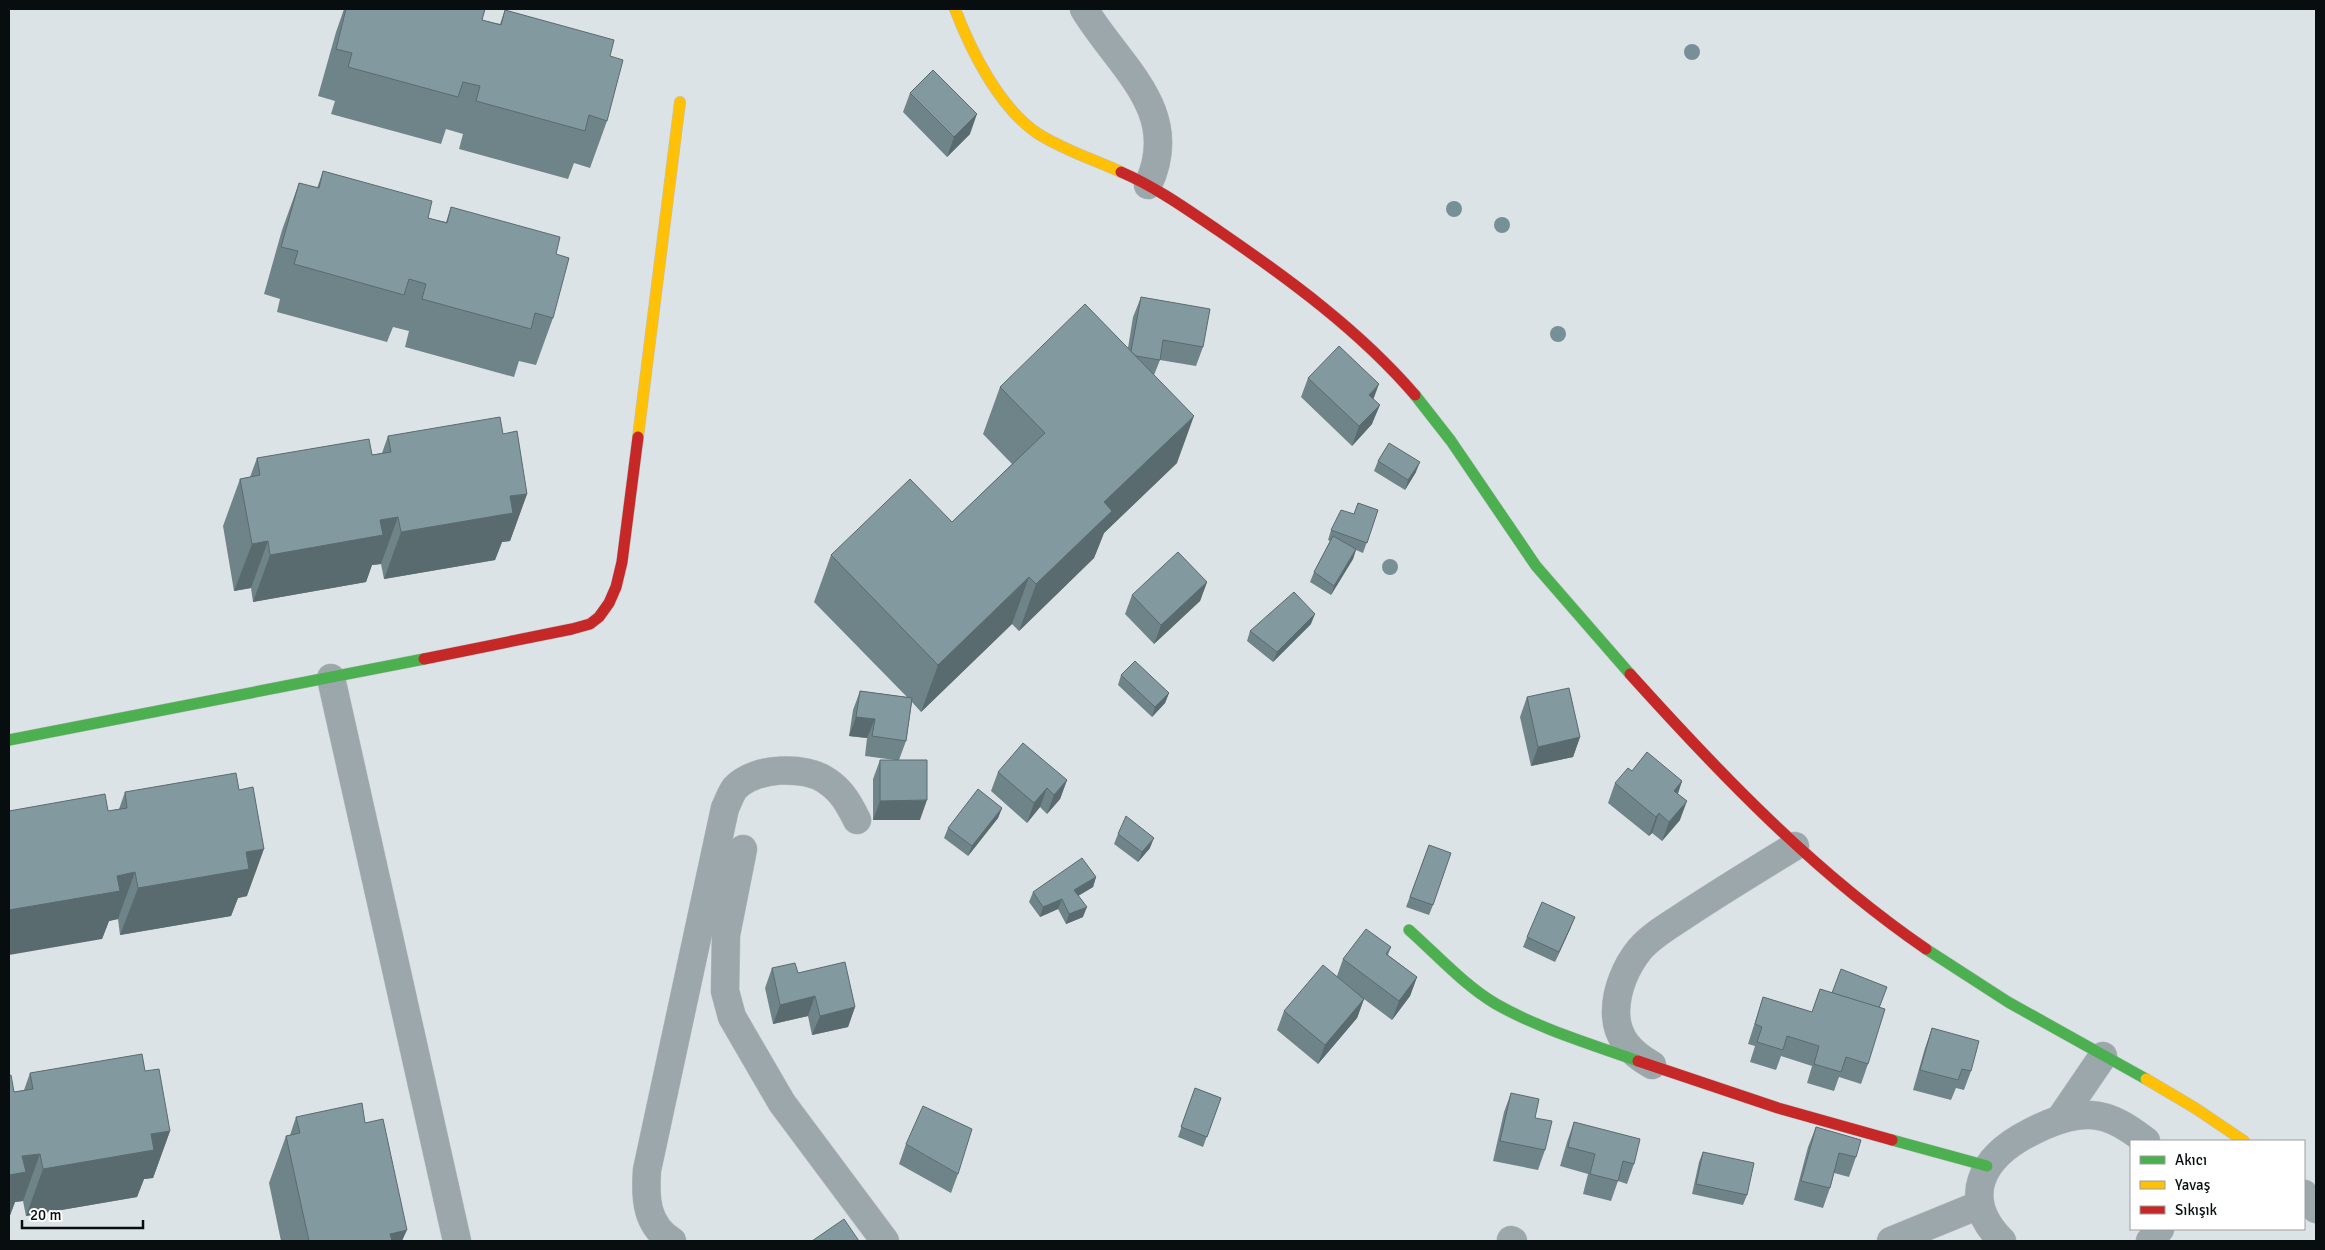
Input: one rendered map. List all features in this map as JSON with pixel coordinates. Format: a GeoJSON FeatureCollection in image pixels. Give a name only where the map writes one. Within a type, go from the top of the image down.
{"type":"FeatureCollection","features":[{"type":"Feature","properties":{"kind":"street"},"geometry":{"type":"LineString","coordinates":[[954,9],[963,29],[996,87],[1016,113],[1029,126],[1046,138],[1148,185],[1238,244],[1313,302],[1380,358],[1425,408],[1451,442],[1494,509],[1544,575],[1730,783],[1795,846],[1845,888],[1953,968],[2038,1020],[2193,1108],[2242,1140]]}},
{"type":"Feature","properties":{"kind":"street"},"geometry":{"type":"LineString","coordinates":[[1084,9],[1151,104],[1158,127],[1160,152],[1148,185]]}},
{"type":"Feature","properties":{"kind":"street"},"geometry":{"type":"LineString","coordinates":[[9,740],[580,628],[593,622],[604,611],[618,579],[622,562],[680,102]]}},
{"type":"Feature","properties":{"kind":"street"},"geometry":{"type":"LineString","coordinates":[[331,678],[457,1241]]}},
{"type":"Feature","properties":{"kind":"street"},"geometry":{"type":"LineString","coordinates":[[672,1241],[651,1219],[646,1198],[647,1170],[725,808],[735,788],[752,775],[773,770],[800,772],[825,779],[846,797],[858,820]]}},
{"type":"Feature","properties":{"kind":"street"},"geometry":{"type":"LineString","coordinates":[[1562,1034],[1578,1036],[1595,1034],[1610,1020],[1616,1007],[1625,974],[1640,949],[1719,892],[1795,846]]}},
{"type":"Feature","properties":{"kind":"street"},"geometry":{"type":"LineString","coordinates":[[743,849],[726,935],[725,991],[732,1017],[782,1103],[885,1241]]}},
{"type":"Feature","properties":{"kind":"street"},"geometry":{"type":"LineString","coordinates":[[1409,930],[1476,990],[1496,1004],[1514,1014],[1562,1034],[1659,1069],[1778,1108],[1987,1166]]}},
{"type":"Feature","properties":{"kind":"street"},"geometry":{"type":"LineString","coordinates":[[1616,1007],[1618,1028],[1626,1045],[1642,1059],[1659,1069]]}},
{"type":"Feature","properties":{"kind":"street"},"geometry":{"type":"LineString","coordinates":[[2060,1119],[2103,1056]]}},
{"type":"Feature","properties":{"kind":"street"},"geometry":{"type":"LineString","coordinates":[[2002,1241],[1990,1228],[1979,1205],[1980,1185],[1987,1166],[2014,1141],[2060,1119],[2093,1115],[2112,1120],[2130,1129],[2145,1140]]}},
{"type":"Feature","properties":{"kind":"street"},"geometry":{"type":"LineString","coordinates":[[2305,1195],[2316,1209]]}},
{"type":"Feature","properties":{"kind":"street"},"geometry":{"type":"LineString","coordinates":[[1891,1241],[1979,1205]]}},
{"type":"Feature","properties":{"kind":"street"},"geometry":{"type":"LineString","coordinates":[[2150,1241],[2159,1230]]}},
{"type":"Feature","properties":{"kind":"building"},"geometry":{"type":"Polygon","coordinates":[[[346,9],[485,9],[482,20],[501,25],[505,10],[614,40],[610,56],[623,60],[607,121],[589,115],[585,131],[476,101],[480,86],[463,82],[458,97],[348,67],[352,53],[336,49],[346,9]]]}},
{"type":"Feature","properties":{"kind":"building"},"geometry":{"type":"Polygon","coordinates":[[[933,70],[977,114],[954,137],[910,93],[933,70]]]}},
{"type":"Feature","properties":{"kind":"building"},"geometry":{"type":"Polygon","coordinates":[[[323,171],[432,201],[428,218],[447,223],[451,207],[560,237],[556,254],[569,258],[553,318],[535,313],[531,329],[422,299],[426,284],[409,279],[404,295],[294,264],[298,251],[281,247],[299,183],[319,188],[323,171]]]}},
{"type":"Feature","properties":{"kind":"building"},"geometry":{"type":"Polygon","coordinates":[[[1141,297],[1210,309],[1203,347],[1163,340],[1160,360],[1136,356],[1131,351],[1141,297]]]}},
{"type":"Feature","properties":{"kind":"building"},"geometry":{"type":"Polygon","coordinates":[[[1085,304],[1194,416],[1104,502],[1112,511],[1036,584],[1029,577],[938,665],[831,555],[910,479],[952,522],[1045,433],[1000,387],[1085,304]]]}},
{"type":"Feature","properties":{"kind":"building"},"geometry":{"type":"Polygon","coordinates":[[[1339,346],[1379,384],[1369,395],[1380,405],[1359,426],[1308,378],[1339,346]]]}},
{"type":"Feature","properties":{"kind":"building"},"geometry":{"type":"Polygon","coordinates":[[[500,417],[503,434],[517,431],[527,494],[510,496],[513,513],[401,532],[398,517],[380,520],[383,535],[270,555],[268,541],[252,544],[240,479],[260,475],[257,458],[369,439],[372,455],[391,452],[388,436],[500,417]]]}},
{"type":"Feature","properties":{"kind":"building"},"geometry":{"type":"Polygon","coordinates":[[[1389,443],[1420,462],[1408,480],[1378,461],[1389,443]]]}},
{"type":"Feature","properties":{"kind":"building"},"geometry":{"type":"Polygon","coordinates":[[[1358,503],[1378,510],[1367,543],[1331,530],[1341,510],[1354,514],[1358,503]]]}},
{"type":"Feature","properties":{"kind":"building"},"geometry":{"type":"Polygon","coordinates":[[[1333,536],[1356,549],[1334,586],[1314,572],[1333,536]]]}},
{"type":"Feature","properties":{"kind":"building"},"geometry":{"type":"Polygon","coordinates":[[[1178,552],[1207,582],[1161,625],[1132,595],[1178,552]]]}},
{"type":"Feature","properties":{"kind":"building"},"geometry":{"type":"Polygon","coordinates":[[[1294,592],[1315,614],[1277,652],[1250,631],[1294,592]]]}},
{"type":"Feature","properties":{"kind":"building"},"geometry":{"type":"Polygon","coordinates":[[[1135,661],[1169,693],[1155,707],[1121,675],[1135,661]]]}},
{"type":"Feature","properties":{"kind":"building"},"geometry":{"type":"Polygon","coordinates":[[[1569,688],[1580,737],[1538,747],[1527,697],[1569,688]]]}},
{"type":"Feature","properties":{"kind":"building"},"geometry":{"type":"Polygon","coordinates":[[[860,691],[912,698],[906,741],[872,736],[875,719],[856,717],[860,691]]]}},
{"type":"Feature","properties":{"kind":"building"},"geometry":{"type":"Polygon","coordinates":[[[1023,743],[1067,780],[1054,795],[1047,788],[1034,803],[998,772],[1023,743]]]}},
{"type":"Feature","properties":{"kind":"building"},"geometry":{"type":"Polygon","coordinates":[[[1647,752],[1682,781],[1674,791],[1687,801],[1669,822],[1659,813],[1656,817],[1615,783],[1628,768],[1632,771],[1647,752]]]}},
{"type":"Feature","properties":{"kind":"building"},"geometry":{"type":"Polygon","coordinates":[[[880,760],[927,760],[927,800],[880,801],[880,760]]]}},
{"type":"Feature","properties":{"kind":"building"},"geometry":{"type":"Polygon","coordinates":[[[236,773],[239,790],[253,787],[264,849],[246,852],[249,869],[138,888],[135,872],[117,876],[120,891],[9,910],[9,811],[105,794],[108,811],[127,808],[125,792],[236,773]]]}},
{"type":"Feature","properties":{"kind":"building"},"geometry":{"type":"Polygon","coordinates":[[[978,789],[1002,808],[972,846],[948,828],[978,789]]]}},
{"type":"Feature","properties":{"kind":"building"},"geometry":{"type":"Polygon","coordinates":[[[1126,816],[1154,838],[1142,852],[1118,834],[1126,816]]]}},
{"type":"Feature","properties":{"kind":"building"},"geometry":{"type":"Polygon","coordinates":[[[1429,845],[1451,853],[1433,905],[1410,897],[1429,845]]]}},
{"type":"Feature","properties":{"kind":"building"},"geometry":{"type":"Polygon","coordinates":[[[1082,858],[1096,877],[1074,890],[1087,907],[1069,914],[1062,899],[1043,907],[1033,892],[1082,858]]]}},
{"type":"Feature","properties":{"kind":"building"},"geometry":{"type":"Polygon","coordinates":[[[1542,902],[1575,917],[1559,952],[1527,937],[1542,902]]]}},
{"type":"Feature","properties":{"kind":"building"},"geometry":{"type":"Polygon","coordinates":[[[1366,929],[1391,947],[1386,954],[1417,977],[1399,1001],[1343,959],[1366,929]]]}},
{"type":"Feature","properties":{"kind":"building"},"geometry":{"type":"Polygon","coordinates":[[[845,962],[855,1007],[820,1016],[815,996],[780,1005],[772,968],[795,963],[798,973],[845,962]]]}},
{"type":"Feature","properties":{"kind":"building"},"geometry":{"type":"Polygon","coordinates":[[[1323,965],[1364,999],[1325,1045],[1284,1011],[1323,965]]]}},
{"type":"Feature","properties":{"kind":"building"},"geometry":{"type":"Polygon","coordinates":[[[1841,969],[1887,987],[1879,1008],[1832,993],[1841,969]]]}},
{"type":"Feature","properties":{"kind":"building"},"geometry":{"type":"Polygon","coordinates":[[[1820,989],[1885,1009],[1868,1064],[1846,1057],[1841,1072],[1814,1064],[1819,1046],[1787,1036],[1783,1050],[1757,1042],[1762,1027],[1755,1024],[1763,997],[1812,1012],[1820,989]]]}},
{"type":"Feature","properties":{"kind":"building"},"geometry":{"type":"Polygon","coordinates":[[[1932,1028],[1979,1041],[1971,1071],[1962,1069],[1958,1080],[1920,1070],[1932,1028]]]}},
{"type":"Feature","properties":{"kind":"building"},"geometry":{"type":"Polygon","coordinates":[[[142,1054],[145,1071],[159,1069],[170,1131],[151,1134],[154,1150],[43,1169],[40,1154],[22,1156],[26,1172],[9,1175],[9,1076],[11,1075],[14,1092],[33,1089],[30,1073],[142,1054]]]}},
{"type":"Feature","properties":{"kind":"building"},"geometry":{"type":"Polygon","coordinates":[[[1195,1088],[1221,1098],[1207,1137],[1181,1127],[1195,1088]]]}},
{"type":"Feature","properties":{"kind":"building"},"geometry":{"type":"Polygon","coordinates":[[[1511,1093],[1539,1099],[1535,1118],[1552,1121],[1545,1150],[1500,1141],[1511,1093]]]}},
{"type":"Feature","properties":{"kind":"building"},"geometry":{"type":"Polygon","coordinates":[[[362,1103],[365,1123],[383,1119],[407,1230],[390,1234],[392,1241],[309,1241],[286,1136],[300,1133],[296,1117],[362,1103]]]}},
{"type":"Feature","properties":{"kind":"building"},"geometry":{"type":"Polygon","coordinates":[[[923,1106],[972,1129],[958,1174],[906,1144],[923,1106]]]}},
{"type":"Feature","properties":{"kind":"building"},"geometry":{"type":"Polygon","coordinates":[[[1574,1122],[1640,1139],[1634,1164],[1623,1161],[1618,1181],[1590,1174],[1595,1154],[1568,1147],[1574,1122]]]}},
{"type":"Feature","properties":{"kind":"building"},"geometry":{"type":"Polygon","coordinates":[[[1816,1127],[1861,1140],[1856,1157],[1839,1153],[1830,1188],[1801,1181],[1816,1127]]]}},
{"type":"Feature","properties":{"kind":"building"},"geometry":{"type":"Polygon","coordinates":[[[1703,1152],[1754,1163],[1747,1195],[1696,1184],[1703,1152]]]}},
{"type":"Feature","properties":{"kind":"building"},"geometry":{"type":"Polygon","coordinates":[[[844,1219],[859,1241],[812,1241],[844,1219]]]}},
{"type":"Feature","properties":{"kind":"traffic: fast"},"geometry":{"type":"LineString","coordinates":[[1415,395],[1451,441],[1536,566],[1630,674]]}},
{"type":"Feature","properties":{"kind":"traffic: fast"},"geometry":{"type":"LineString","coordinates":[[9,740],[424,659]]}},
{"type":"Feature","properties":{"kind":"traffic: fast"},"geometry":{"type":"LineString","coordinates":[[1409,930],[1462,979],[1496,1004],[1548,1029],[1638,1061]]}},
{"type":"Feature","properties":{"kind":"traffic: fast"},"geometry":{"type":"LineString","coordinates":[[1926,949],[2008,1002],[2146,1079]]}},
{"type":"Feature","properties":{"kind":"traffic: fast"},"geometry":{"type":"LineString","coordinates":[[1892,1140],[1987,1166]]}},
{"type":"Feature","properties":{"kind":"traffic: slow"},"geometry":{"type":"LineString","coordinates":[[955,9],[969,42],[988,77],[1010,109],[1023,122],[1037,133],[1057,144],[1121,172]]}},
{"type":"Feature","properties":{"kind":"traffic: slow"},"geometry":{"type":"LineString","coordinates":[[638,437],[680,102]]}},
{"type":"Feature","properties":{"kind":"traffic: slow"},"geometry":{"type":"LineString","coordinates":[[2146,1079],[2195,1108],[2243,1140]]}},
{"type":"Feature","properties":{"kind":"traffic: jam"},"geometry":{"type":"LineString","coordinates":[[1121,172],[1184,207],[1297,287],[1371,349],[1415,395]]}},
{"type":"Feature","properties":{"kind":"traffic: jam"},"geometry":{"type":"LineString","coordinates":[[424,659],[572,629],[590,624],[599,617],[609,603],[616,587],[622,562],[638,437]]}},
{"type":"Feature","properties":{"kind":"traffic: jam"},"geometry":{"type":"LineString","coordinates":[[1630,674],[1734,785],[1807,855],[1845,888],[1926,949]]}},
{"type":"Feature","properties":{"kind":"traffic: jam"},"geometry":{"type":"LineString","coordinates":[[1638,1061],[1778,1108],[1892,1140]]}}]}
